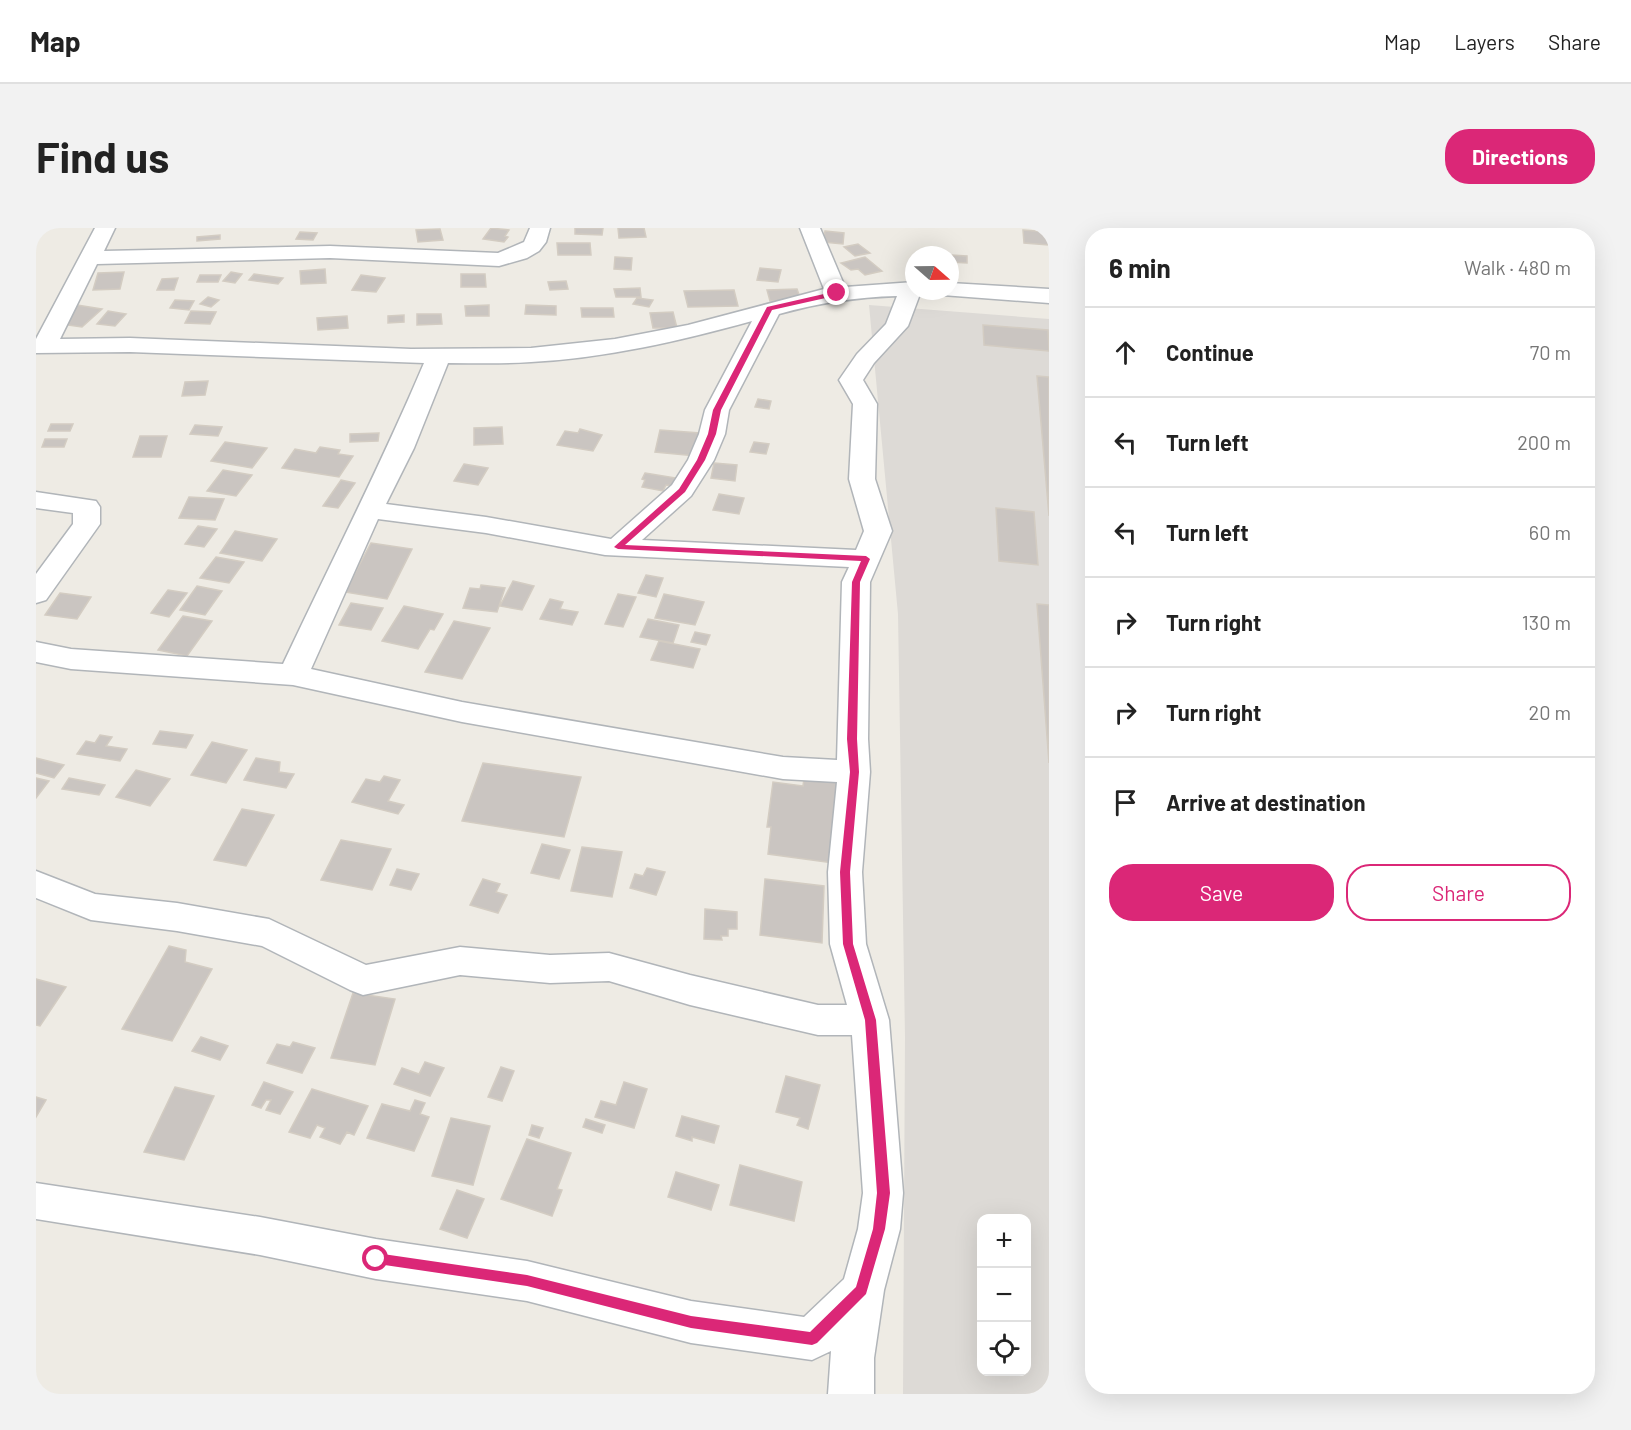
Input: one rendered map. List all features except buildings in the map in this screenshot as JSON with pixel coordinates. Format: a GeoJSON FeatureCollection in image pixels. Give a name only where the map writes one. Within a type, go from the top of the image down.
{"type":"FeatureCollection","features":[{"type":"Feature","properties":{"kind":"street"},"geometry":{"type":"LineString","coordinates":[[105,228],[40,346],[152,346],[411,356],[440,354],[531,356],[615,346],[690,331],[837,293],[905,289]]}},
{"type":"Feature","properties":{"kind":"street"},"geometry":{"type":"LineString","coordinates":[[88,258],[259,252],[366,245],[499,260],[533,248],[539,237],[540,228]]}},
{"type":"Feature","properties":{"kind":"street"},"geometry":{"type":"LineString","coordinates":[[810,228],[837,293]]}},
{"type":"Feature","properties":{"kind":"street"},"geometry":{"type":"LineString","coordinates":[[959,291],[1049,296]]}},
{"type":"Feature","properties":{"kind":"street"},"geometry":{"type":"LineString","coordinates":[[851,1394],[852,1358],[862,1290],[879,1229],[884,1193],[870,1020],[848,944],[845,872],[854,772],[852,739],[856,582],[878,531],[862,479],[865,404],[851,380],[866,359],[897,326],[908,300]]}},
{"type":"Feature","properties":{"kind":"street"},"geometry":{"type":"LineString","coordinates":[[618,547],[682,490],[701,460],[712,434],[717,410],[770,309]]}},
{"type":"Feature","properties":{"kind":"street"},"geometry":{"type":"LineString","coordinates":[[293,675],[401,448],[440,354]]}},
{"type":"Feature","properties":{"kind":"street"},"geometry":{"type":"LineString","coordinates":[[36,500],[87,507],[86,524],[36,594]]}},
{"type":"Feature","properties":{"kind":"street"},"geometry":{"type":"LineString","coordinates":[[370,510],[618,547],[866,559]]}},
{"type":"Feature","properties":{"kind":"street"},"geometry":{"type":"LineString","coordinates":[[36,652],[71,658],[293,675],[462,712],[783,768],[854,772]]}},
{"type":"Feature","properties":{"kind":"street"},"geometry":{"type":"LineString","coordinates":[[36,884],[91,907],[177,917],[269,933],[363,980],[460,961],[550,969],[609,967],[690,990],[818,1020],[870,1020]]}},
{"type":"Feature","properties":{"kind":"street"},"geometry":{"type":"LineString","coordinates":[[36,1201],[260,1236],[376,1259],[527,1281],[691,1322],[812,1339],[862,1290]]}},
{"type":"Feature","properties":{"kind":"shaded area"},"geometry":{"type":"Polygon","coordinates":[[[869,305],[1049,319],[1049,1394],[903,1394],[905,1037],[898,614],[869,305]]]}},
{"type":"Feature","properties":{"kind":"route"},"geometry":{"type":"LineString","coordinates":[[376,1259],[527,1281],[691,1322],[812,1339],[862,1290],[879,1229],[884,1193],[870,1020],[848,944],[845,872],[854,772],[852,739],[856,582],[866,559],[618,547],[682,490],[701,460],[712,434],[717,410],[770,309],[837,293]]}}]}
